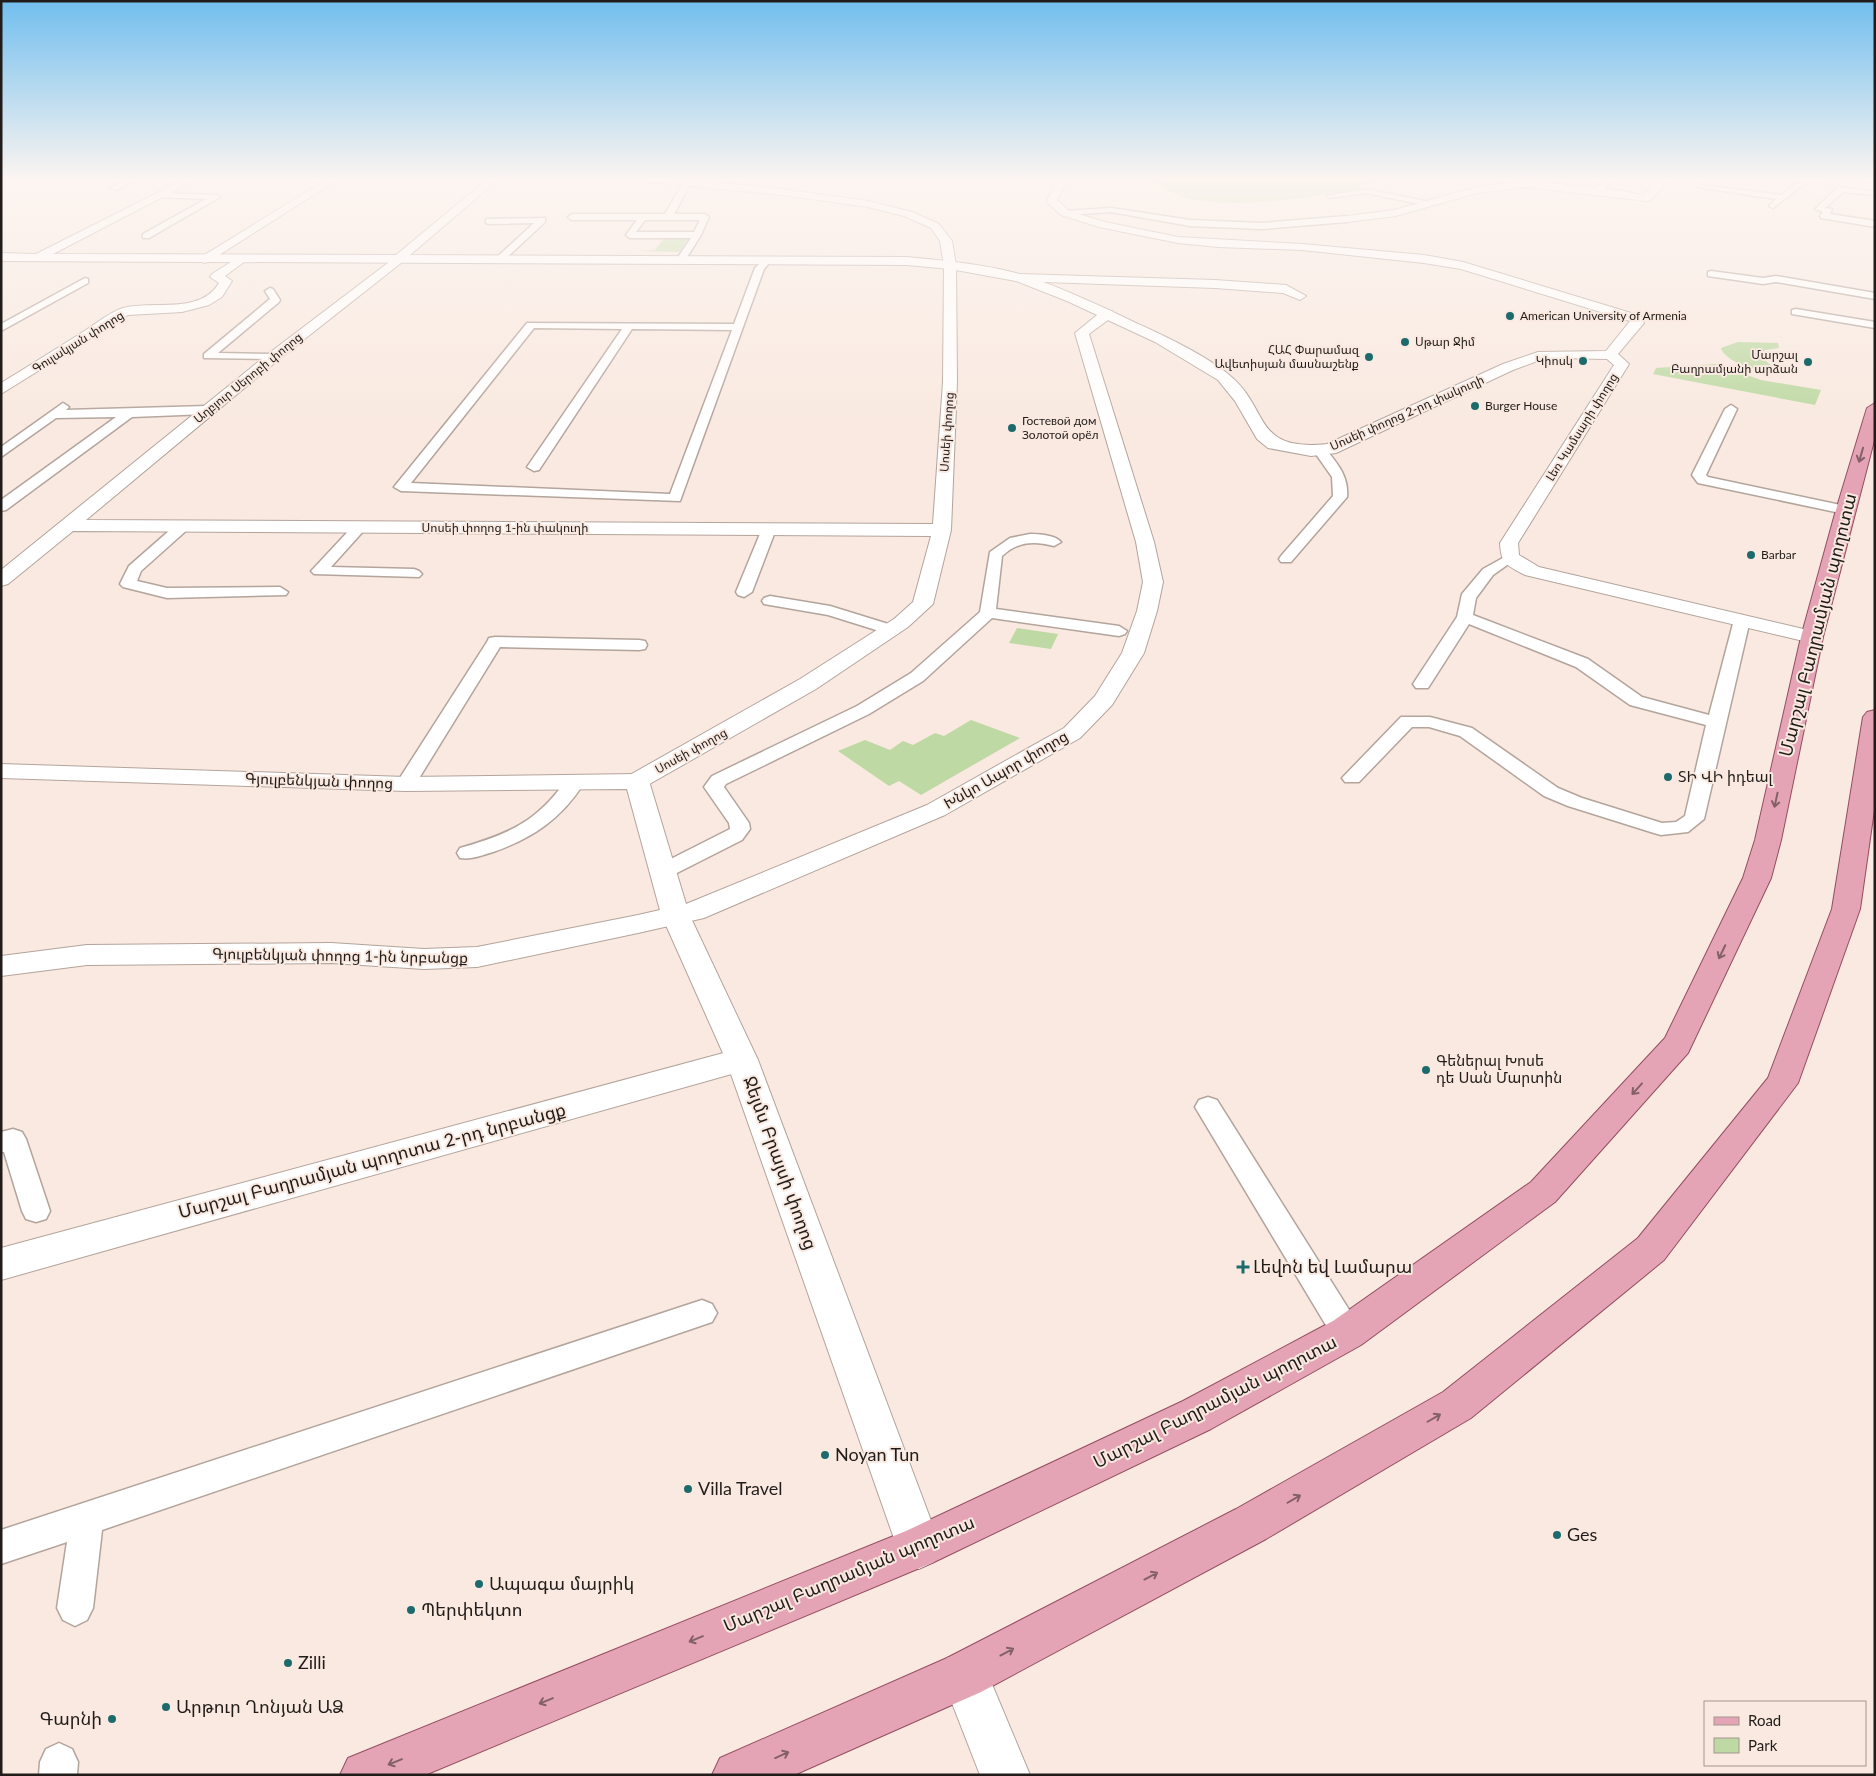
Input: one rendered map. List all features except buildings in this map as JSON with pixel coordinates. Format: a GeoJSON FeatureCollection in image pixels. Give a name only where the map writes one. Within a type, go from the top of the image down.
{"type":"FeatureCollection","features":[{"type":"Feature","properties":{"kind":"main road","name":"Մարշալ Բաղրամյան պողոտա"},"geometry":{"type":"LineString","coordinates":[[365,1775],[919,1547],[1197,1415],[1347,1333],[1543,1192],[1677,1045],[1757,878],[1768,840],[1812,637],[1845,510],[1875,408]]}},
{"type":"Feature","properties":{"kind":"main road"},"geometry":{"type":"LineString","coordinates":[[737,1775],[964,1675],[1251,1524],[1457,1405],[1651,1249],[1782,1083],[1846,909],[1875,716]]}},
{"type":"Feature","properties":{"kind":"street"},"geometry":{"type":"LineString","coordinates":[[12,270],[30,261]]}},
{"type":"Feature","properties":{"kind":"street","name":"Գուլակյան փողոց"},"geometry":{"type":"LineString","coordinates":[[1,390],[124,312],[146,308],[189,306],[215,297],[226,281],[216,277],[239,261]]}},
{"type":"Feature","properties":{"kind":"street","name":"Աղբյուր Սերոբի փողոց"},"geometry":{"type":"LineString","coordinates":[[1,580],[207,410],[396,261]]}},
{"type":"Feature","properties":{"kind":"street","name":"Սոսեի փողոց 2-րդ փակուղի"},"geometry":{"type":"LineString","coordinates":[[756,261],[907,261],[950,265],[1019,278],[1206,284],[1286,289],[1300,296]]}},
{"type":"Feature","properties":{"kind":"street","name":"Սոսեի փողոց"},"geometry":{"type":"LineString","coordinates":[[638,781],[783,700],[892,630],[923,604],[942,530],[950,382],[949,261]]}},
{"type":"Feature","properties":{"kind":"street","name":"Լեռ Կամսարի փողոց"},"geometry":{"type":"LineString","coordinates":[[1434,261],[1463,266],[1527,285],[1546,294],[1636,320],[1637,323],[1610,355],[1622,364],[1509,544],[1510,558]]}},
{"type":"Feature","properties":{"kind":"street","name":"Սոսեի փողոց 2-րդ փակուղի"},"geometry":{"type":"LineString","coordinates":[[1019,278],[1107,314],[1160,339],[1224,377],[1242,399],[1263,436],[1274,444],[1291,449],[1330,449],[1508,367],[1538,356],[1556,354],[1610,355]]}},
{"type":"Feature","properties":{"kind":"street","name":"Խնկո Ապոր փողոց"},"geometry":{"type":"LineString","coordinates":[[675,914],[694,911],[936,810],[1072,733],[1104,700],[1133,653],[1147,612],[1153,582],[1145,542],[1082,333],[1107,314]]}},
{"type":"Feature","properties":{"kind":"street","name":"Սոսեի փողոց 1-ին փակուղի"},"geometry":{"type":"LineString","coordinates":[[68,525],[942,530]]}},
{"type":"Feature","properties":{"kind":"street"},"geometry":{"type":"LineString","coordinates":[[1510,558],[1532,571],[1812,637]]}},
{"type":"Feature","properties":{"kind":"street","name":"Գյուլբենկյան փողոց"},"geometry":{"type":"LineString","coordinates":[[1,771],[406,784],[638,781]]}},
{"type":"Feature","properties":{"kind":"street","name":"Ջեյմս Բրայսի փողոց"},"geometry":{"type":"LineString","coordinates":[[638,781],[675,914],[742,1060],[919,1547]]}},
{"type":"Feature","properties":{"kind":"street","name":"Գյուլբենկյան փողոց 1-ին նրբանցք"},"geometry":{"type":"LineString","coordinates":[[1,966],[87,955],[330,953],[424,959],[477,957],[638,924],[675,914]]}},
{"type":"Feature","properties":{"kind":"street","name":"Մարշալ Բաղրամյան պողոտա 2-րդ նրբանցք"},"geometry":{"type":"LineString","coordinates":[[1,1264],[742,1060]]}},
{"type":"Feature","properties":{"kind":"street"},"geometry":{"type":"LineString","coordinates":[[964,1675],[1005,1775]]}},
{"type":"Feature","properties":{"kind":"lane"},"geometry":{"type":"LineString","coordinates":[[738,327],[531,326],[401,486],[675,498],[760,268],[766,261]]}},
{"type":"Feature","properties":{"kind":"lane"},"geometry":{"type":"LineString","coordinates":[[1711,274],[1763,282],[1776,279],[1875,296]]}},
{"type":"Feature","properties":{"kind":"lane"},"geometry":{"type":"LineString","coordinates":[[1,328],[85,281]]}},
{"type":"Feature","properties":{"kind":"lane"},"geometry":{"type":"LineString","coordinates":[[270,291],[275,300],[208,356],[273,358]]}},
{"type":"Feature","properties":{"kind":"lane"},"geometry":{"type":"LineString","coordinates":[[1790,301],[1790,305],[1796,308],[1818,312]]}},
{"type":"Feature","properties":{"kind":"lane"},"geometry":{"type":"LineString","coordinates":[[1796,312],[1874,323]]}},
{"type":"Feature","properties":{"kind":"lane"},"geometry":{"type":"LineString","coordinates":[[534,467],[629,326]]}},
{"type":"Feature","properties":{"kind":"lane"},"geometry":{"type":"LineString","coordinates":[[1731,409],[1699,475],[1703,480],[1845,510]]}},
{"type":"Feature","properties":{"kind":"lane"},"geometry":{"type":"LineString","coordinates":[[1,453],[59,411],[129,413],[207,410]]}},
{"type":"Feature","properties":{"kind":"lane"},"geometry":{"type":"LineString","coordinates":[[1,507],[129,413]]}},
{"type":"Feature","properties":{"kind":"lane"},"geometry":{"type":"LineString","coordinates":[[1286,559],[1340,497],[1342,486],[1338,475],[1319,450]]}},
{"type":"Feature","properties":{"kind":"lane"},"geometry":{"type":"LineString","coordinates":[[183,526],[134,569],[128,584],[167,593],[280,592]]}},
{"type":"Feature","properties":{"kind":"lane"},"geometry":{"type":"LineString","coordinates":[[360,527],[318,571],[414,574]]}},
{"type":"Feature","properties":{"kind":"lane"},"geometry":{"type":"LineString","coordinates":[[744,592],[769,529]]}},
{"type":"Feature","properties":{"kind":"lane"},"geometry":{"type":"LineString","coordinates":[[662,872],[735,836],[740,829],[740,823],[714,787],[719,780],[870,706],[917,677],[988,613],[995,555],[1001,548],[1029,536],[1054,542]]}},
{"type":"Feature","properties":{"kind":"lane"},"geometry":{"type":"LineString","coordinates":[[1422,684],[1465,617],[1468,597],[1488,572],[1510,558]]}},
{"type":"Feature","properties":{"kind":"lane"},"geometry":{"type":"LineString","coordinates":[[770,601],[830,611],[892,630]]}},
{"type":"Feature","properties":{"kind":"lane"},"geometry":{"type":"LineString","coordinates":[[988,613],[1119,631]]}},
{"type":"Feature","properties":{"kind":"lane"},"geometry":{"type":"LineString","coordinates":[[1465,617],[1582,664],[1636,701],[1716,722]]}},
{"type":"Feature","properties":{"kind":"lane"},"geometry":{"type":"LineString","coordinates":[[1352,778],[1407,721],[1430,722],[1466,732],[1551,792],[1575,802],[1661,829],[1681,828],[1694,819],[1742,620]]}},
{"type":"Feature","properties":{"kind":"lane"},"geometry":{"type":"LineString","coordinates":[[406,784],[495,642],[640,645]]}},
{"type":"Feature","properties":{"kind":"lane"},"geometry":{"type":"LineString","coordinates":[[468,853],[497,844],[531,828],[564,802],[574,783]]}},
{"type":"Feature","properties":{"kind":"lane"},"geometry":{"type":"LineString","coordinates":[[1208,1107],[1347,1333]]}},
{"type":"Feature","properties":{"kind":"lane"},"geometry":{"type":"LineString","coordinates":[[1,1142],[14,1139],[36,1212]]}},
{"type":"Feature","properties":{"kind":"lane"},"geometry":{"type":"LineString","coordinates":[[1,1547],[702,1313]]}},
{"type":"Feature","properties":{"kind":"lane"},"geometry":{"type":"LineString","coordinates":[[75,1608],[87,1518]]}},
{"type":"Feature","properties":{"kind":"green space"},"geometry":{"type":"Polygon","coordinates":[[[1738,342],[1778,343],[1779,348],[1765,350],[1760,356],[1773,367],[1761,370],[1744,366],[1729,358],[1721,348],[1738,342]]]}},
{"type":"Feature","properties":{"kind":"green space"},"geometry":{"type":"Polygon","coordinates":[[[1715,364],[1761,380],[1821,390],[1815,405],[1653,374],[1656,368],[1715,364]]]}},
{"type":"Feature","properties":{"kind":"green space"},"geometry":{"type":"Polygon","coordinates":[[[1017,628],[1058,634],[1051,649],[1009,643],[1017,628]]]}},
{"type":"Feature","properties":{"kind":"green space"},"geometry":{"type":"Polygon","coordinates":[[[971,720],[1020,738],[921,795],[899,781],[889,786],[838,751],[865,740],[890,750],[903,741],[913,745],[935,733],[944,736],[971,720]]]}},
{"type":"Feature","properties":{"kind":"place","name":"American University of Armenia"},"geometry":{"type":"Point","coordinates":[1510,316]}},
{"type":"Feature","properties":{"kind":"place","name":"Սթար Ջիմ"},"geometry":{"type":"Point","coordinates":[1405,342]}},
{"type":"Feature","properties":{"kind":"place","name":"ՀԱՀ Փարամազ Ավետիսյան մասնաշենք"},"geometry":{"type":"Point","coordinates":[1369,357]}},
{"type":"Feature","properties":{"kind":"place","name":"Կիոսկ"},"geometry":{"type":"Point","coordinates":[1583,361]}},
{"type":"Feature","properties":{"kind":"place","name":"Մարշալ Բաղրամյանի արձան"},"geometry":{"type":"Point","coordinates":[1808,362]}},
{"type":"Feature","properties":{"kind":"place","name":"Burger House"},"geometry":{"type":"Point","coordinates":[1475,406]}},
{"type":"Feature","properties":{"kind":"place","name":"Гостевой дом Золотой орёл"},"geometry":{"type":"Point","coordinates":[1012,428]}},
{"type":"Feature","properties":{"kind":"place","name":"Barbar"},"geometry":{"type":"Point","coordinates":[1751,555]}},
{"type":"Feature","properties":{"kind":"place","name":"ՏԻ ՎԻ իդեալ"},"geometry":{"type":"Point","coordinates":[1668,777]}},
{"type":"Feature","properties":{"kind":"place","name":"Գեներալ Խոսե դե Սան Մարտին"},"geometry":{"type":"Point","coordinates":[1426,1070]}},
{"type":"Feature","properties":{"kind":"place","name":"Լեվոն եվ Լամարա"},"geometry":{"type":"Point","coordinates":[1243,1267]}},
{"type":"Feature","properties":{"kind":"place","name":"Noyan Tun"},"geometry":{"type":"Point","coordinates":[825,1455]}},
{"type":"Feature","properties":{"kind":"place","name":"Villa Travel"},"geometry":{"type":"Point","coordinates":[688,1489]}},
{"type":"Feature","properties":{"kind":"place","name":"Ges"},"geometry":{"type":"Point","coordinates":[1557,1535]}},
{"type":"Feature","properties":{"kind":"place","name":"Ապագա մայրիկ"},"geometry":{"type":"Point","coordinates":[479,1584]}},
{"type":"Feature","properties":{"kind":"place","name":"Պերփեկտո"},"geometry":{"type":"Point","coordinates":[411,1610]}},
{"type":"Feature","properties":{"kind":"place","name":"Zilli"},"geometry":{"type":"Point","coordinates":[288,1663]}},
{"type":"Feature","properties":{"kind":"place","name":"Արթուր Ղոնյան ԱՁ"},"geometry":{"type":"Point","coordinates":[166,1707]}},
{"type":"Feature","properties":{"kind":"place","name":"Գարնի"},"geometry":{"type":"Point","coordinates":[112,1719]}}]}
